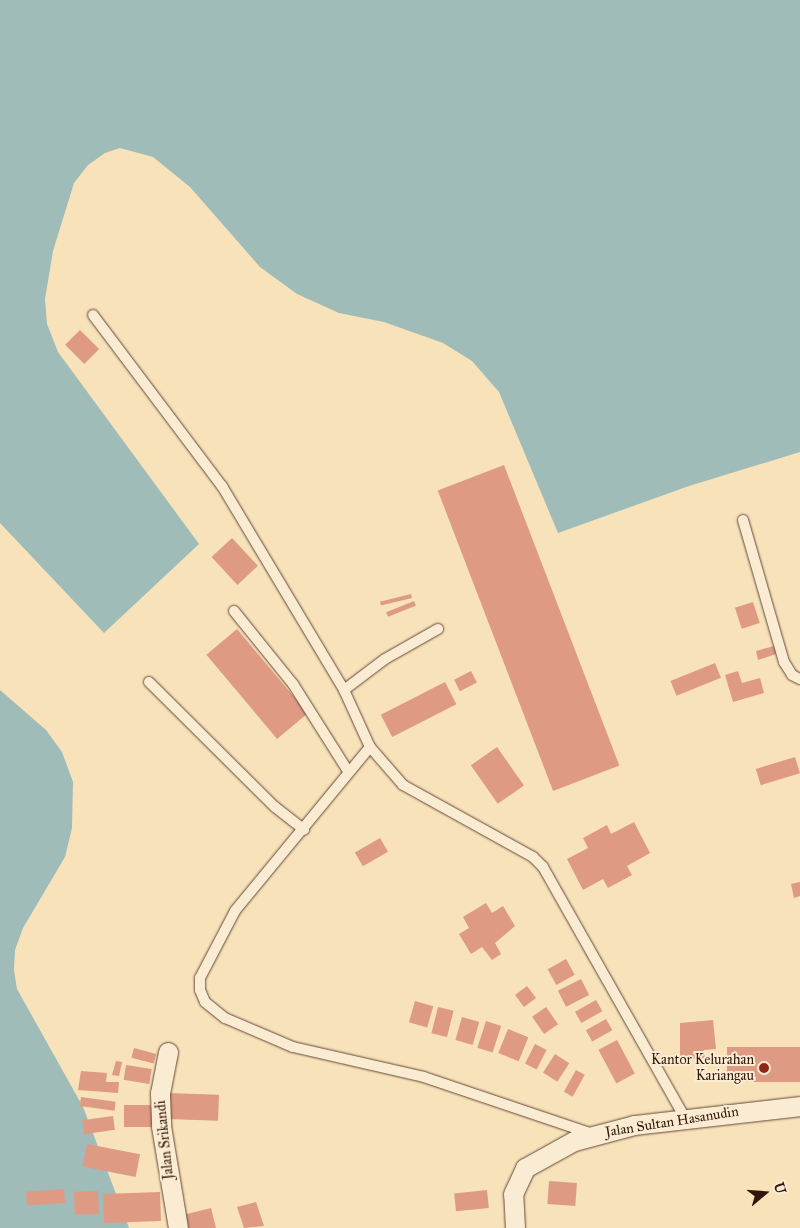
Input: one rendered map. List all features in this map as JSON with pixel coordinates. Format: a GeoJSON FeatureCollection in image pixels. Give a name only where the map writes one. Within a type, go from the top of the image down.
{"type":"FeatureCollection","features":[{"type":"Feature","properties":{"kind":"street","name":"Jalan Srikandi"},"geometry":{"type":"LineString","coordinates":[[168,1052],[160,1093],[161,1126],[178,1228]]}},
{"type":"Feature","properties":{"kind":"street","name":"Jalan Sultan Hasanudin"},"geometry":{"type":"LineString","coordinates":[[514,1228],[513,1194],[526,1168],[574,1141],[593,1135],[685,1118],[800,1106]]}},
{"type":"Feature","properties":{"kind":"lane"},"geometry":{"type":"LineString","coordinates":[[93,315],[222,486],[344,690],[370,747],[403,785],[533,857],[543,867],[685,1118]]}},
{"type":"Feature","properties":{"kind":"lane"},"geometry":{"type":"LineString","coordinates":[[743,520],[784,662],[792,675],[800,679]]}},
{"type":"Feature","properties":{"kind":"lane"},"geometry":{"type":"LineString","coordinates":[[234,611],[292,684],[348,771]]}},
{"type":"Feature","properties":{"kind":"lane"},"geometry":{"type":"LineString","coordinates":[[344,690],[385,659],[438,629]]}},
{"type":"Feature","properties":{"kind":"lane"},"geometry":{"type":"LineString","coordinates":[[150,682],[275,807],[304,830]]}},
{"type":"Feature","properties":{"kind":"lane"},"geometry":{"type":"LineString","coordinates":[[370,747],[348,771],[304,830],[235,912],[200,978],[200,990],[205,1002],[225,1018],[293,1047],[424,1077],[593,1135]]}},
{"type":"Feature","properties":{"kind":"water"},"geometry":{"type":"Polygon","coordinates":[[[0,0],[800,0],[800,452],[689,486],[558,533],[499,392],[472,361],[443,343],[384,322],[339,313],[297,294],[260,267],[190,187],[153,157],[120,148],[105,153],[88,165],[74,183],[53,251],[45,299],[47,324],[58,352],[199,544],[104,633],[0,523],[0,0]]]}},
{"type":"Feature","properties":{"kind":"water"},"geometry":{"type":"Polygon","coordinates":[[[0,690],[46,730],[62,752],[73,782],[72,828],[65,857],[23,928],[15,950],[14,970],[17,989],[83,1107],[129,1228],[0,1228],[0,690]]]}},
{"type":"Feature","properties":{"kind":"building"},"geometry":{"type":"Polygon","coordinates":[[[80,330],[99,349],[84,364],[65,345],[80,330]]]}},
{"type":"Feature","properties":{"kind":"building"},"geometry":{"type":"Polygon","coordinates":[[[504,465],[619,766],[553,791],[438,490],[504,465]]]}},
{"type":"Feature","properties":{"kind":"building"},"geometry":{"type":"Polygon","coordinates":[[[232,538],[258,566],[237,585],[212,557],[232,538]]]}},
{"type":"Feature","properties":{"kind":"building"},"geometry":{"type":"Polygon","coordinates":[[[411,594],[412,598],[381,606],[380,602],[411,594]]]}},
{"type":"Feature","properties":{"kind":"building"},"geometry":{"type":"Polygon","coordinates":[[[414,601],[416,606],[388,617],[386,612],[414,601]]]}},
{"type":"Feature","properties":{"kind":"building"},"geometry":{"type":"Polygon","coordinates":[[[753,602],[760,623],[742,629],[735,608],[753,602]]]}},
{"type":"Feature","properties":{"kind":"building"},"geometry":{"type":"Polygon","coordinates":[[[237,629],[308,713],[277,739],[206,655],[237,629]]]}},
{"type":"Feature","properties":{"kind":"building"},"geometry":{"type":"Polygon","coordinates":[[[774,646],[776,654],[758,660],[756,651],[774,646]]]}},
{"type":"Feature","properties":{"kind":"building"},"geometry":{"type":"Polygon","coordinates":[[[715,663],[721,678],[676,696],[670,681],[715,663]]]}},
{"type":"Feature","properties":{"kind":"building"},"geometry":{"type":"Polygon","coordinates":[[[471,671],[477,683],[460,691],[454,680],[471,671]]]}},
{"type":"Feature","properties":{"kind":"building"},"geometry":{"type":"Polygon","coordinates":[[[738,671],[742,683],[760,678],[764,693],[733,702],[725,675],[738,671]]]}},
{"type":"Feature","properties":{"kind":"building"},"geometry":{"type":"Polygon","coordinates":[[[445,682],[456,704],[392,737],[381,715],[445,682]]]}},
{"type":"Feature","properties":{"kind":"building"},"geometry":{"type":"Polygon","coordinates":[[[497,747],[524,786],[498,804],[471,765],[497,747]]]}},
{"type":"Feature","properties":{"kind":"building"},"geometry":{"type":"Polygon","coordinates":[[[795,757],[800,773],[761,785],[756,769],[795,757]]]}},
{"type":"Feature","properties":{"kind":"building"},"geometry":{"type":"Polygon","coordinates":[[[634,822],[650,853],[627,866],[632,875],[608,888],[603,879],[583,890],[567,859],[588,848],[583,838],[607,825],[611,834],[634,822]]]}},
{"type":"Feature","properties":{"kind":"building"},"geometry":{"type":"Polygon","coordinates":[[[380,838],[388,852],[363,866],[355,852],[380,838]]]}},
{"type":"Feature","properties":{"kind":"building"},"geometry":{"type":"Polygon","coordinates":[[[800,882],[800,896],[794,898],[791,884],[800,882]]]}},
{"type":"Feature","properties":{"kind":"building"},"geometry":{"type":"Polygon","coordinates":[[[486,903],[492,913],[503,906],[515,926],[495,943],[501,954],[492,960],[482,947],[471,954],[459,934],[469,928],[463,917],[486,903]]]}},
{"type":"Feature","properties":{"kind":"building"},"geometry":{"type":"Polygon","coordinates":[[[566,959],[575,975],[556,985],[548,969],[566,959]]]}},
{"type":"Feature","properties":{"kind":"building"},"geometry":{"type":"Polygon","coordinates":[[[581,979],[589,995],[566,1007],[558,991],[581,979]]]}},
{"type":"Feature","properties":{"kind":"building"},"geometry":{"type":"Polygon","coordinates":[[[527,986],[536,998],[524,1007],[515,995],[527,986]]]}},
{"type":"Feature","properties":{"kind":"building"},"geometry":{"type":"Polygon","coordinates":[[[596,1000],[602,1011],[581,1023],[575,1012],[596,1000]]]}},
{"type":"Feature","properties":{"kind":"building"},"geometry":{"type":"Polygon","coordinates":[[[415,1001],[433,1006],[427,1027],[409,1022],[415,1001]]]}},
{"type":"Feature","properties":{"kind":"building"},"geometry":{"type":"Polygon","coordinates":[[[438,1007],[454,1011],[447,1037],[431,1033],[438,1007]]]}},
{"type":"Feature","properties":{"kind":"building"},"geometry":{"type":"Polygon","coordinates":[[[546,1007],[558,1024],[544,1034],[532,1017],[546,1007]]]}},
{"type":"Feature","properties":{"kind":"building"},"geometry":{"type":"Polygon","coordinates":[[[462,1017],[479,1022],[473,1045],[455,1040],[462,1017]]]}},
{"type":"Feature","properties":{"kind":"building"},"geometry":{"type":"Polygon","coordinates":[[[606,1019],[612,1030],[592,1042],[586,1030],[606,1019]]]}},
{"type":"Feature","properties":{"kind":"building"},"geometry":{"type":"Polygon","coordinates":[[[713,1020],[716,1049],[704,1050],[705,1058],[680,1060],[680,1023],[713,1020]]]}},
{"type":"Feature","properties":{"kind":"building"},"geometry":{"type":"Polygon","coordinates":[[[486,1021],[501,1026],[493,1053],[477,1048],[486,1021]]]}},
{"type":"Feature","properties":{"kind":"building"},"geometry":{"type":"Polygon","coordinates":[[[508,1029],[528,1037],[519,1061],[498,1053],[508,1029]]]}},
{"type":"Feature","properties":{"kind":"building"},"geometry":{"type":"Polygon","coordinates":[[[617,1040],[635,1074],[616,1083],[598,1050],[617,1040]]]}},
{"type":"Feature","properties":{"kind":"building"},"geometry":{"type":"Polygon","coordinates":[[[535,1044],[547,1050],[537,1070],[525,1064],[535,1044]]]}},
{"type":"Feature","properties":{"kind":"building","name":"Kantor Kelurahan Kariangau"},"geometry":{"type":"Polygon","coordinates":[[[727,1047],[800,1047],[800,1082],[727,1082],[727,1047]]]}},
{"type":"Feature","properties":{"kind":"building"},"geometry":{"type":"Polygon","coordinates":[[[134,1048],[156,1054],[154,1064],[131,1058],[134,1048]]]}},
{"type":"Feature","properties":{"kind":"building"},"geometry":{"type":"Polygon","coordinates":[[[555,1054],[569,1063],[557,1082],[543,1072],[555,1054]]]}},
{"type":"Feature","properties":{"kind":"building"},"geometry":{"type":"Polygon","coordinates":[[[116,1061],[122,1062],[119,1076],[112,1075],[116,1061]]]}},
{"type":"Feature","properties":{"kind":"building"},"geometry":{"type":"Polygon","coordinates":[[[126,1065],[152,1069],[149,1084],[124,1080],[126,1065]]]}},
{"type":"Feature","properties":{"kind":"building"},"geometry":{"type":"Polygon","coordinates":[[[576,1070],[585,1075],[573,1097],[564,1092],[576,1070]]]}},
{"type":"Feature","properties":{"kind":"building"},"geometry":{"type":"Polygon","coordinates":[[[81,1071],[107,1073],[106,1082],[119,1082],[118,1093],[78,1090],[81,1071]]]}},
{"type":"Feature","properties":{"kind":"building"},"geometry":{"type":"Polygon","coordinates":[[[168,1093],[219,1095],[218,1121],[167,1119],[168,1093]]]}},
{"type":"Feature","properties":{"kind":"building"},"geometry":{"type":"Polygon","coordinates":[[[81,1097],[116,1102],[114,1111],[80,1106],[81,1097]]]}},
{"type":"Feature","properties":{"kind":"building"},"geometry":{"type":"Polygon","coordinates":[[[124,1105],[157,1105],[157,1127],[124,1127],[124,1105]]]}},
{"type":"Feature","properties":{"kind":"building"},"geometry":{"type":"Polygon","coordinates":[[[113,1116],[115,1130],[84,1134],[82,1120],[113,1116]]]}},
{"type":"Feature","properties":{"kind":"building"},"geometry":{"type":"Polygon","coordinates":[[[87,1144],[140,1154],[136,1177],[83,1167],[87,1144]]]}},
{"type":"Feature","properties":{"kind":"building"},"geometry":{"type":"Polygon","coordinates":[[[549,1181],[577,1183],[575,1206],[547,1204],[549,1181]]]}},
{"type":"Feature","properties":{"kind":"building"},"geometry":{"type":"Polygon","coordinates":[[[64,1189],[65,1203],[27,1206],[26,1192],[64,1189]]]}},
{"type":"Feature","properties":{"kind":"building"},"geometry":{"type":"Polygon","coordinates":[[[487,1190],[489,1208],[456,1211],[454,1193],[487,1190]]]}},
{"type":"Feature","properties":{"kind":"building"},"geometry":{"type":"Polygon","coordinates":[[[98,1191],[99,1214],[75,1215],[74,1192],[98,1191]]]}},
{"type":"Feature","properties":{"kind":"building"},"geometry":{"type":"Polygon","coordinates":[[[160,1192],[161,1221],[104,1223],[103,1194],[160,1192]]]}},
{"type":"Feature","properties":{"kind":"building"},"geometry":{"type":"Polygon","coordinates":[[[256,1202],[264,1226],[244,1228],[237,1207],[256,1202]]]}},
{"type":"Feature","properties":{"kind":"building"},"geometry":{"type":"Polygon","coordinates":[[[211,1208],[216,1228],[187,1228],[183,1215],[211,1208]]]}},
{"type":"Feature","properties":{"kind":"place","name":"Kantor Kelurahan Kariangau"},"geometry":{"type":"Point","coordinates":[764,1068]}}]}
